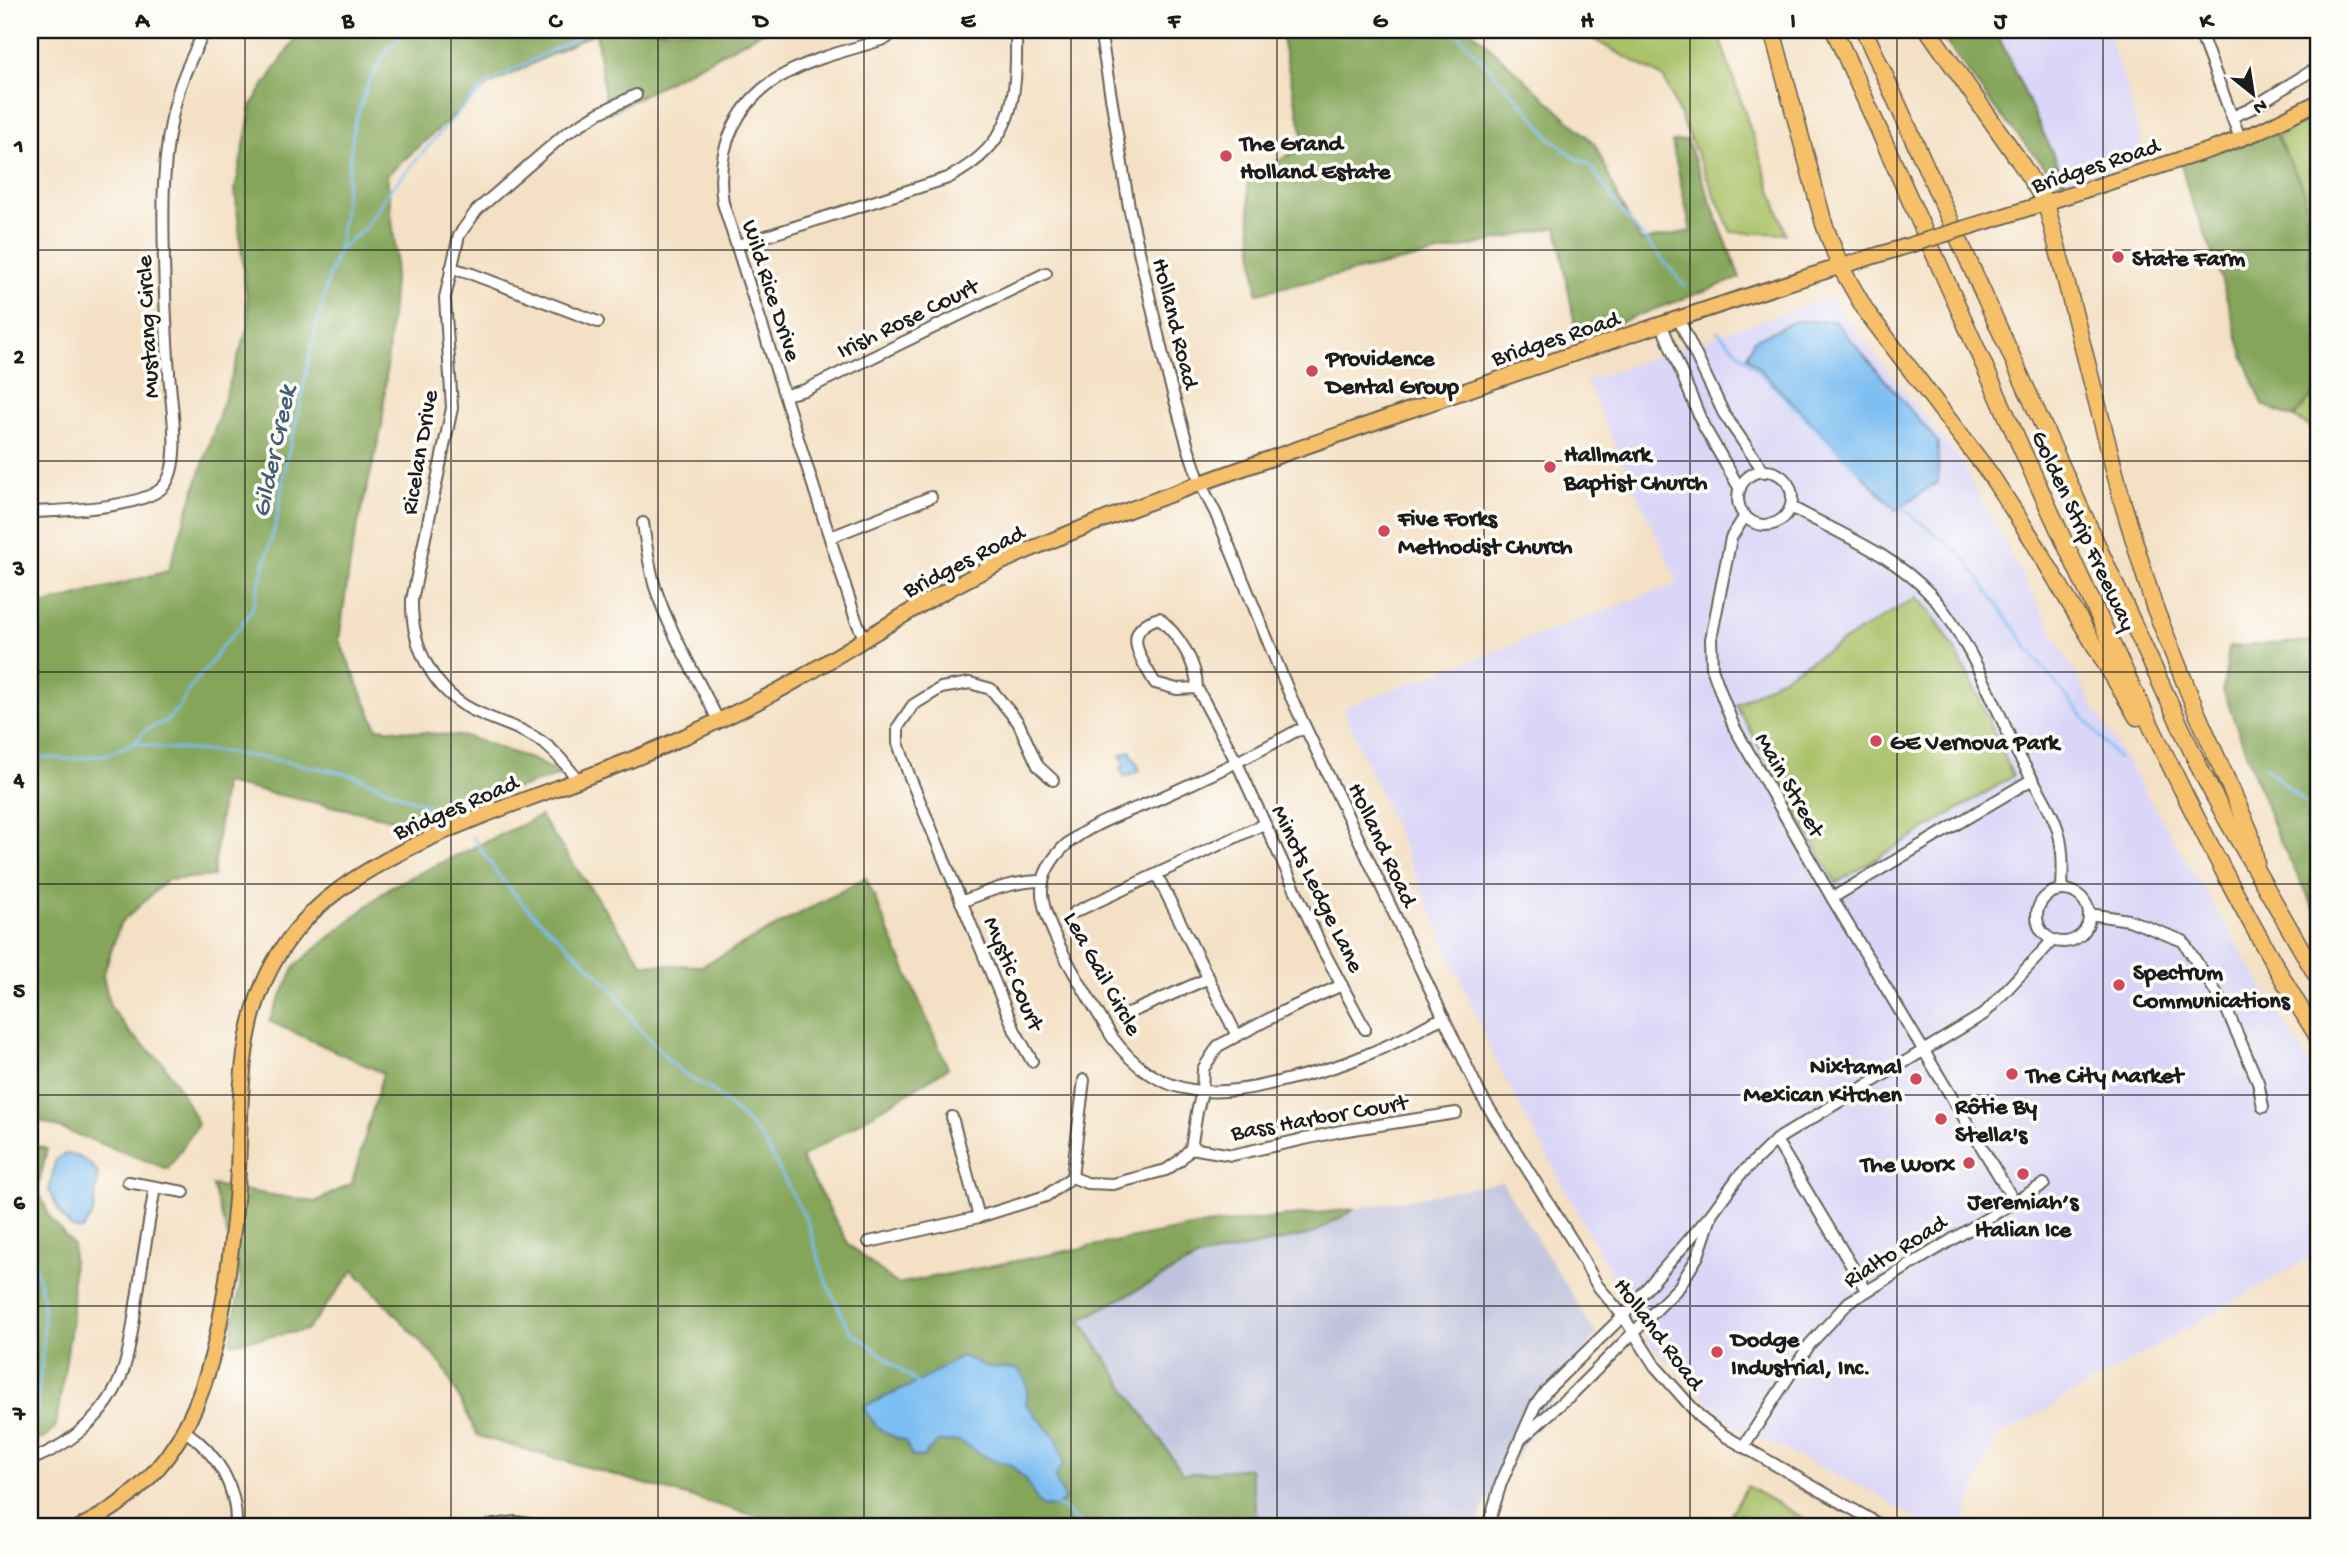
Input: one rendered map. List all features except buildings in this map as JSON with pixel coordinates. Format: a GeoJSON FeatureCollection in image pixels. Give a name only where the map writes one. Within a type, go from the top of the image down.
{"type":"FeatureCollection","features":[{"type":"Feature","properties":{"kind":"highway"},"geometry":{"type":"LineString","coordinates":[[1772,30],[1824,224],[1840,266],[1866,311],[1990,474],[2032,538],[2184,797]]}},
{"type":"Feature","properties":{"kind":"highway","name":"Golden Strip Freeway"},"geometry":{"type":"LineString","coordinates":[[1834,30],[2067,548],[2184,797],[2256,931],[2318,1037]]}},
{"type":"Feature","properties":{"kind":"highway","name":"Golden Strip Freeway"},"geometry":{"type":"LineString","coordinates":[[1864,30],[2203,775],[2318,978]]}},
{"type":"Feature","properties":{"kind":"highway"},"geometry":{"type":"LineString","coordinates":[[1928,30],[2046,203],[2123,504],[2154,606],[2197,713],[2250,832],[2259,875]]}},
{"type":"Feature","properties":{"kind":"main road","name":"Bridges Road"},"geometry":{"type":"LineString","coordinates":[[82,1526],[115,1508],[140,1488],[185,1431],[199,1401],[222,1314],[237,1200],[242,1079],[248,1030],[260,990],[277,956],[318,906],[338,890],[379,864],[465,822],[579,781],[718,720],[792,683],[864,638],[971,578],[1017,556],[1200,483],[1840,266],[2180,160],[2260,131],[2318,102]]}},
{"type":"Feature","properties":{"kind":"street","name":"Mustang Circle"},"geometry":{"type":"LineString","coordinates":[[30,512],[95,507],[147,498],[165,485],[173,470],[173,422],[166,343],[163,251],[164,173],[178,94],[185,72],[205,30]]}},
{"type":"Feature","properties":{"kind":"street"},"geometry":{"type":"LineString","coordinates":[[737,245],[948,178],[970,165],[1001,131],[1012,107],[1016,82],[1017,30]]}},
{"type":"Feature","properties":{"kind":"street","name":"Holland Road"},"geometry":{"type":"LineString","coordinates":[[1100,30],[1126,194],[1146,289],[1173,397],[1200,483],[1216,514],[1290,695],[1480,1094],[1575,1245],[1597,1285],[1623,1316],[1655,1366],[1702,1419],[1743,1447],[1882,1526]]}},
{"type":"Feature","properties":{"kind":"street"},"geometry":{"type":"LineString","coordinates":[[2200,30],[2239,138]]}},
{"type":"Feature","properties":{"kind":"street","name":"Wild Rice Drive"},"geometry":{"type":"LineString","coordinates":[[864,638],[723,203],[721,174],[726,143],[742,111],[761,90],[791,70],[887,38]]}},
{"type":"Feature","properties":{"kind":"street"},"geometry":{"type":"LineString","coordinates":[[2232,117],[2250,109],[2318,67]]}},
{"type":"Feature","properties":{"kind":"street","name":"Ricelan Drive"},"geometry":{"type":"LineString","coordinates":[[579,781],[562,759],[543,742],[526,732],[471,710],[450,695],[428,668],[415,636],[413,591],[452,408],[445,298],[459,235],[477,210],[565,134],[636,95]]}},
{"type":"Feature","properties":{"kind":"street"},"geometry":{"type":"LineString","coordinates":[[450,268],[598,321]]}},
{"type":"Feature","properties":{"kind":"street","name":"Irish Rose Court"},"geometry":{"type":"LineString","coordinates":[[785,395],[805,390],[1046,273]]}},
{"type":"Feature","properties":{"kind":"street"},"geometry":{"type":"LineString","coordinates":[[1679,320],[1724,414],[1764,472]]}},
{"type":"Feature","properties":{"kind":"street"},"geometry":{"type":"LineString","coordinates":[[1662,326],[1703,425],[1740,489],[1740,506],[1745,516],[1755,523],[1774,524],[1784,518],[1791,507],[1792,496],[1788,485],[1780,476],[1764,472],[1752,475],[1740,489]]}},
{"type":"Feature","properties":{"kind":"street"},"geometry":{"type":"LineString","coordinates":[[831,537],[931,496]]}},
{"type":"Feature","properties":{"kind":"street"},"geometry":{"type":"LineString","coordinates":[[1791,507],[1894,562],[1929,593],[1947,615],[1962,639],[2031,780],[2055,822],[2063,854],[2062,890]]}},
{"type":"Feature","properties":{"kind":"street","name":"Main Street"},"geometry":{"type":"LineString","coordinates":[[1745,516],[1731,538],[1711,639],[1712,668],[1734,727],[1832,898],[2014,1201]]}},
{"type":"Feature","properties":{"kind":"street"},"geometry":{"type":"LineString","coordinates":[[643,523],[655,587],[718,720]]}},
{"type":"Feature","properties":{"kind":"street","name":"Minots Ledge Lane"},"geometry":{"type":"LineString","coordinates":[[1197,688],[1177,689],[1155,683],[1135,642],[1138,630],[1147,622],[1159,618],[1175,632],[1197,676],[1197,688],[1237,763],[1323,950],[1366,1029]]}},
{"type":"Feature","properties":{"kind":"street","name":"Mystic Court"},"geometry":{"type":"LineString","coordinates":[[1032,1061],[1015,1031],[909,775],[898,743],[898,727],[913,705],[941,688],[970,683],[990,689],[1017,722],[1038,766],[1053,780]]}},
{"type":"Feature","properties":{"kind":"street"},"geometry":{"type":"LineString","coordinates":[[961,902],[992,889],[1024,881],[1043,881],[1054,858],[1084,833],[1237,763],[1296,731],[1306,729]]}},
{"type":"Feature","properties":{"kind":"street"},"geometry":{"type":"LineString","coordinates":[[1832,898],[2031,780]]}},
{"type":"Feature","properties":{"kind":"street"},"geometry":{"type":"LineString","coordinates":[[1075,912],[1264,824]]}},
{"type":"Feature","properties":{"kind":"street"},"geometry":{"type":"LineString","coordinates":[[1157,875],[1237,1036]]}},
{"type":"Feature","properties":{"kind":"street","name":"Lea Gail Circle"},"geometry":{"type":"LineString","coordinates":[[1043,881],[1045,908],[1057,940],[1112,1037],[1122,1051],[1145,1072],[1161,1082],[1202,1092],[1241,1091],[1332,1068],[1360,1058],[1444,1018]]}},
{"type":"Feature","properties":{"kind":"street"},"geometry":{"type":"LineString","coordinates":[[2062,890],[2077,894],[2087,906],[2089,914],[2088,923],[2078,937],[2070,941],[2053,940],[2039,929],[2037,911],[2046,896],[2062,890]]}},
{"type":"Feature","properties":{"kind":"street"},"geometry":{"type":"LineString","coordinates":[[2089,914],[2129,920],[2183,941],[2226,1008],[2258,1082],[2263,1107]]}},
{"type":"Feature","properties":{"kind":"street"},"geometry":{"type":"LineString","coordinates":[[1488,1526],[1517,1442],[1535,1406],[1546,1391],[1623,1316],[1713,1213],[1739,1176],[1776,1140],[1984,1014],[2053,940]]}},
{"type":"Feature","properties":{"kind":"street"},"geometry":{"type":"LineString","coordinates":[[1129,1013],[1209,978]]}},
{"type":"Feature","properties":{"kind":"street"},"geometry":{"type":"LineString","coordinates":[[1072,1177],[1087,1184],[1113,1184],[1166,1170],[1179,1161],[1191,1148],[1202,1092],[1203,1069],[1218,1046],[1284,1011],[1342,985]]}},
{"type":"Feature","properties":{"kind":"street"},"geometry":{"type":"LineString","coordinates":[[869,1241],[979,1217],[1046,1196],[1072,1177],[1084,1080]]}},
{"type":"Feature","properties":{"kind":"street","name":"Bass Harbor Court"},"geometry":{"type":"LineString","coordinates":[[1191,1148],[1232,1155],[1341,1131],[1455,1113]]}},
{"type":"Feature","properties":{"kind":"street"},"geometry":{"type":"LineString","coordinates":[[952,1117],[979,1217]]}},
{"type":"Feature","properties":{"kind":"street"},"geometry":{"type":"LineString","coordinates":[[1776,1140],[1866,1290]]}},
{"type":"Feature","properties":{"kind":"street"},"geometry":{"type":"LineString","coordinates":[[128,1182],[184,1192]]}},
{"type":"Feature","properties":{"kind":"street","name":"Rialto Road"},"geometry":{"type":"LineString","coordinates":[[1743,1447],[1810,1344],[1849,1302],[2043,1184]]}},
{"type":"Feature","properties":{"kind":"street"},"geometry":{"type":"LineString","coordinates":[[30,1460],[65,1443],[83,1429],[105,1405],[120,1377],[126,1362],[155,1186]]}},
{"type":"Feature","properties":{"kind":"street"},"geometry":{"type":"LineString","coordinates":[[1517,1442],[1574,1392],[1679,1287],[1698,1256],[1713,1213]]}},
{"type":"Feature","properties":{"kind":"street"},"geometry":{"type":"LineString","coordinates":[[185,1431],[201,1442],[224,1469],[235,1507],[236,1526]]}},
{"type":"Feature","properties":{"kind":"street"},"geometry":{"type":"LineString","coordinates":[[488,1526],[516,1522],[543,1526]]}},
{"type":"Feature","properties":{"kind":"shaded area"},"geometry":{"type":"Polygon","coordinates":[[[1998,30],[2107,30],[2126,85],[2146,162],[2067,184],[2000,40],[1998,30]]]}},
{"type":"Feature","properties":{"kind":"shaded area"},"geometry":{"type":"Polygon","coordinates":[[[1829,297],[1959,459],[2093,706],[2318,1078],[2318,1253],[1996,1438],[1962,1526],[1927,1526],[1873,1492],[1734,1426],[1648,1342],[1496,1062],[1343,708],[1678,583],[1586,381],[1829,297]]]}},
{"type":"Feature","properties":{"kind":"shaded area"},"geometry":{"type":"Polygon","coordinates":[[[1502,1182],[1596,1334],[1483,1508],[1479,1526],[1258,1526],[1250,1469],[1183,1474],[1080,1320],[1198,1258],[1312,1234],[1355,1209],[1502,1182]]]}},
{"type":"Feature","properties":{"kind":"green space"},"geometry":{"type":"Polygon","coordinates":[[[301,30],[766,30],[607,114],[596,32],[487,86],[387,175],[396,255],[382,426],[352,549],[339,640],[377,728],[469,737],[536,761],[561,775],[406,822],[224,783],[213,876],[167,880],[120,924],[103,976],[110,1006],[130,1033],[163,1063],[198,1124],[168,1169],[30,1117],[30,608],[168,571],[249,323],[235,190],[252,104],[301,30]]]}},
{"type":"Feature","properties":{"kind":"green space"},"geometry":{"type":"Polygon","coordinates":[[[1280,30],[1471,30],[1595,144],[1620,202],[1641,241],[1691,231],[1672,142],[1687,140],[1740,278],[1577,338],[1557,227],[1257,293],[1247,180],[1305,145],[1280,30]]]}},
{"type":"Feature","properties":{"kind":"green space"},"geometry":{"type":"Polygon","coordinates":[[[1576,30],[1717,30],[1786,234],[1731,232],[1663,77],[1576,30]]]}},
{"type":"Feature","properties":{"kind":"green space"},"geometry":{"type":"Polygon","coordinates":[[[1937,30],[1998,30],[2000,40],[2067,184],[2053,176],[1996,110],[1937,30]]]}},
{"type":"Feature","properties":{"kind":"green space"},"geometry":{"type":"Polygon","coordinates":[[[2318,114],[2318,332],[2310,270],[2277,138],[2318,114]]]}},
{"type":"Feature","properties":{"kind":"green space"},"geometry":{"type":"Polygon","coordinates":[[[2269,121],[2305,192],[2310,270],[2318,332],[2318,389],[2294,418],[2263,405],[2243,355],[2215,258],[2189,195],[2178,152],[2269,121]]]}},
{"type":"Feature","properties":{"kind":"green space"},"geometry":{"type":"Polygon","coordinates":[[[2318,389],[2318,431],[2294,418],[2318,389]]]}},
{"type":"Feature","properties":{"kind":"green space","name":"GE Vernova Park"},"geometry":{"type":"Polygon","coordinates":[[[1917,597],[1932,615],[1959,658],[2013,776],[1836,883],[1736,705],[1917,597]]]}},
{"type":"Feature","properties":{"kind":"green space"},"geometry":{"type":"Polygon","coordinates":[[[2318,641],[2318,916],[2276,833],[2223,690],[2229,647],[2318,641]]]}},
{"type":"Feature","properties":{"kind":"green space"},"geometry":{"type":"Polygon","coordinates":[[[540,816],[643,964],[702,966],[866,878],[948,1068],[801,1158],[849,1245],[897,1284],[1196,1226],[1355,1209],[1312,1234],[1198,1258],[1080,1320],[1183,1474],[1250,1468],[1258,1526],[791,1526],[478,1436],[443,1366],[354,1270],[307,1330],[230,1343],[241,1280],[212,1185],[315,1202],[352,1183],[383,1073],[269,1021],[296,965],[390,887],[540,816]]]}},
{"type":"Feature","properties":{"kind":"green space"},"geometry":{"type":"Polygon","coordinates":[[[30,1144],[47,1149],[38,1189],[50,1218],[73,1245],[72,1320],[56,1426],[45,1438],[30,1443],[30,1362],[35,1359],[30,1338],[30,1144]]]}},
{"type":"Feature","properties":{"kind":"green space"},"geometry":{"type":"Polygon","coordinates":[[[1747,1486],[1817,1526],[1724,1526],[1747,1486]]]}},
{"type":"Feature","properties":{"kind":"water"},"geometry":{"type":"Polygon","coordinates":[[[1795,321],[1835,321],[1938,442],[1938,482],[1896,510],[1747,356],[1754,340],[1795,321]]]}},
{"type":"Feature","properties":{"kind":"water"},"geometry":{"type":"Polygon","coordinates":[[[1130,751],[1140,770],[1125,778],[1120,768],[1125,764],[1120,756],[1130,751]]]}},
{"type":"Feature","properties":{"kind":"water"},"geometry":{"type":"Polygon","coordinates":[[[66,1154],[84,1160],[98,1174],[93,1214],[82,1230],[72,1228],[62,1217],[49,1191],[55,1162],[66,1154]]]}},
{"type":"Feature","properties":{"kind":"water"},"geometry":{"type":"Polygon","coordinates":[[[962,1356],[987,1367],[1017,1369],[1024,1377],[1027,1389],[1026,1404],[1057,1440],[1064,1462],[1055,1478],[1065,1499],[1056,1507],[1041,1506],[1024,1478],[1011,1465],[992,1460],[959,1441],[938,1442],[922,1457],[912,1456],[905,1441],[880,1429],[863,1407],[916,1383],[962,1356]]]}},
{"type":"Feature","properties":{"kind":"waterway","name":"Gilder Creek"},"geometry":{"type":"LineString","coordinates":[[30,757],[70,759],[109,754],[135,742],[146,730],[166,721],[179,708],[190,688],[252,610],[276,523],[285,466],[312,343],[330,273],[339,250],[354,125],[369,81],[387,50],[406,30]]}},
{"type":"Feature","properties":{"kind":"waterway"},"geometry":{"type":"LineString","coordinates":[[340,249],[365,228],[390,190],[487,84],[592,30]]}},
{"type":"Feature","properties":{"kind":"waterway"},"geometry":{"type":"LineString","coordinates":[[1454,30],[1552,140],[1577,159],[1590,165],[1622,212],[1685,286]]}},
{"type":"Feature","properties":{"kind":"waterway"},"geometry":{"type":"LineString","coordinates":[[1717,331],[1862,474]]}},
{"type":"Feature","properties":{"kind":"waterway"},"geometry":{"type":"LineString","coordinates":[[1899,505],[1963,556],[2036,659],[2118,759]]}},
{"type":"Feature","properties":{"kind":"waterway"},"geometry":{"type":"LineString","coordinates":[[135,742],[161,748],[223,752],[277,760],[353,775],[430,807],[456,814]]}},
{"type":"Feature","properties":{"kind":"waterway"},"geometry":{"type":"LineString","coordinates":[[2265,766],[2318,815]]}},
{"type":"Feature","properties":{"kind":"waterway"},"geometry":{"type":"LineString","coordinates":[[472,836],[499,876],[526,907],[616,993],[637,1025],[668,1060],[690,1078],[711,1089],[752,1127],[765,1143],[807,1221],[827,1284],[850,1331],[918,1384]]}},
{"type":"Feature","properties":{"kind":"waterway"},"geometry":{"type":"LineString","coordinates":[[30,1248],[41,1288],[44,1318],[41,1373],[30,1445]]}},
{"type":"Feature","properties":{"kind":"waterway"},"geometry":{"type":"LineString","coordinates":[[1055,1505],[1063,1508],[1081,1526]]}},
{"type":"Feature","properties":{"kind":"place","name":"The Grand Holland Estate"},"geometry":{"type":"Point","coordinates":[1226,156]}},
{"type":"Feature","properties":{"kind":"place","name":"State Farm"},"geometry":{"type":"Point","coordinates":[2118,257]}},
{"type":"Feature","properties":{"kind":"place","name":"Providence Dental Group"},"geometry":{"type":"Point","coordinates":[1312,371]}},
{"type":"Feature","properties":{"kind":"place","name":"Hallmark Baptist Church"},"geometry":{"type":"Point","coordinates":[1550,467]}},
{"type":"Feature","properties":{"kind":"place","name":"Five Forks Methodist Church"},"geometry":{"type":"Point","coordinates":[1384,531]}},
{"type":"Feature","properties":{"kind":"place","name":"GE Vernova Park"},"geometry":{"type":"Point","coordinates":[1876,741]}},
{"type":"Feature","properties":{"kind":"place","name":"Spectrum Communications"},"geometry":{"type":"Point","coordinates":[2119,985]}},
{"type":"Feature","properties":{"kind":"place","name":"The City Market"},"geometry":{"type":"Point","coordinates":[2012,1074]}},
{"type":"Feature","properties":{"kind":"place","name":"Nixtamal Mexican Kitchen"},"geometry":{"type":"Point","coordinates":[1916,1079]}},
{"type":"Feature","properties":{"kind":"place","name":"Rôtie By Stella's"},"geometry":{"type":"Point","coordinates":[1941,1119]}},
{"type":"Feature","properties":{"kind":"place","name":"The Worx"},"geometry":{"type":"Point","coordinates":[1969,1163]}},
{"type":"Feature","properties":{"kind":"place","name":"Jeremiah’s Italian Ice"},"geometry":{"type":"Point","coordinates":[2023,1174]}},
{"type":"Feature","properties":{"kind":"place","name":"Dodge Industrial, Inc."},"geometry":{"type":"Point","coordinates":[1717,1352]}}]}
